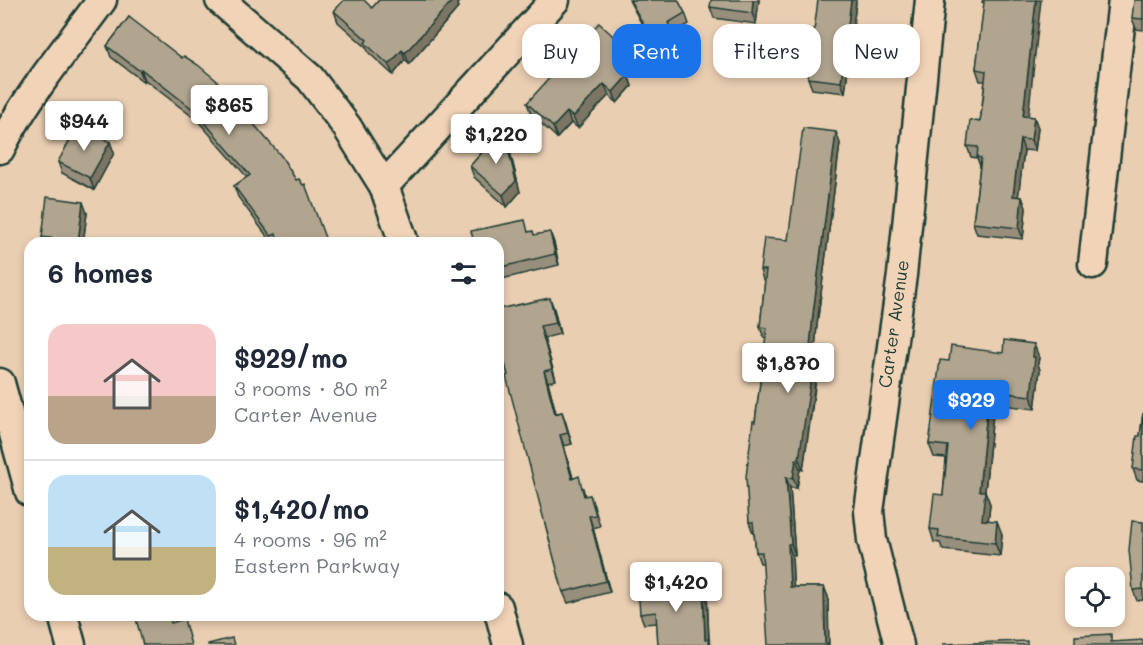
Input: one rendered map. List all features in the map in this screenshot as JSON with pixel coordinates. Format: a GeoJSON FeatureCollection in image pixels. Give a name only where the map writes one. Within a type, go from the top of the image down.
{"type":"FeatureCollection","features":[{"type":"Feature","properties":{"kind":"street"},"geometry":{"type":"LineString","coordinates":[[0,149],[45,78],[102,0]]}},
{"type":"Feature","properties":{"kind":"street"},"geometry":{"type":"LineString","coordinates":[[220,0],[310,78],[348,127],[384,186],[402,237]]}},
{"type":"Feature","properties":{"kind":"street"},"geometry":{"type":"LineString","coordinates":[[384,186],[555,0]]}},
{"type":"Feature","properties":{"kind":"street","name":"Carter Avenue"},"geometry":{"type":"LineString","coordinates":[[899,645],[872,540],[869,511],[902,275],[930,0]]}},
{"type":"Feature","properties":{"kind":"street"},"geometry":{"type":"LineString","coordinates":[[1093,264],[1123,0]]}},
{"type":"Feature","properties":{"kind":"street"},"geometry":{"type":"LineString","coordinates":[[0,383],[24,470]]}},
{"type":"Feature","properties":{"kind":"street"},"geometry":{"type":"LineString","coordinates":[[65,621],[71,645]]}},
{"type":"Feature","properties":{"kind":"street"},"geometry":{"type":"LineString","coordinates":[[502,621],[508,645]]}},
{"type":"Feature","properties":{"kind":"building"},"geometry":{"type":"Polygon","coordinates":[[[344,0],[364,0],[372,8],[379,0],[453,0],[405,53],[402,50],[389,65],[365,43],[367,40],[334,11],[344,0]]]}},
{"type":"Feature","properties":{"kind":"building"},"geometry":{"type":"Polygon","coordinates":[[[630,0],[678,0],[685,13],[669,24],[643,24],[630,0]]]}},
{"type":"Feature","properties":{"kind":"building"},"geometry":{"type":"Polygon","coordinates":[[[711,0],[753,0],[752,13],[710,7],[711,0]]]}},
{"type":"Feature","properties":{"kind":"building"},"geometry":{"type":"Polygon","coordinates":[[[818,0],[851,0],[848,24],[833,24],[833,78],[841,78],[841,82],[808,78],[821,78],[821,24],[815,24],[818,0]]]}},
{"type":"Feature","properties":{"kind":"building"},"geometry":{"type":"Polygon","coordinates":[[[983,0],[1036,0],[1023,116],[1034,117],[1031,140],[1020,139],[1013,196],[1022,197],[1019,228],[973,223],[981,158],[977,157],[978,147],[967,146],[970,120],[980,122],[983,100],[986,71],[976,69],[983,0]]]}},
{"type":"Feature","properties":{"kind":"building"},"geometry":{"type":"Polygon","coordinates":[[[1134,0],[1143,0],[1143,19],[1132,18],[1134,0]]]}},
{"type":"Feature","properties":{"kind":"building"},"geometry":{"type":"Polygon","coordinates":[[[129,17],[182,58],[184,56],[198,65],[216,80],[282,157],[296,180],[299,179],[303,185],[305,184],[325,237],[277,237],[276,234],[271,236],[234,186],[250,175],[194,110],[107,46],[129,17]]]}},
{"type":"Feature","properties":{"kind":"building"},"geometry":{"type":"Polygon","coordinates":[[[599,23],[612,35],[612,78],[625,78],[613,92],[604,84],[573,117],[567,112],[553,127],[527,103],[550,78],[600,78],[600,24],[599,23]]]}},
{"type":"Feature","properties":{"kind":"building"},"geometry":{"type":"Polygon","coordinates":[[[78,125],[110,142],[90,178],[58,162],[78,125]]]}},
{"type":"Feature","properties":{"kind":"building"},"geometry":{"type":"Polygon","coordinates":[[[803,128],[836,132],[813,314],[809,358],[813,359],[810,384],[799,459],[796,459],[793,478],[786,477],[791,544],[788,544],[790,587],[824,587],[825,643],[828,645],[768,645],[762,552],[756,552],[753,522],[749,522],[746,477],[767,328],[760,327],[766,270],[760,270],[764,238],[788,240],[803,128]]]}},
{"type":"Feature","properties":{"kind":"building"},"geometry":{"type":"Polygon","coordinates":[[[503,129],[516,181],[503,195],[470,166],[503,129]]]}},
{"type":"Feature","properties":{"kind":"building"},"geometry":{"type":"Polygon","coordinates":[[[47,197],[83,202],[79,237],[42,237],[47,197]]]}},
{"type":"Feature","properties":{"kind":"building"},"geometry":{"type":"Polygon","coordinates":[[[525,220],[528,232],[533,231],[534,235],[550,232],[555,254],[504,267],[504,237],[472,237],[471,231],[525,220]]]}},
{"type":"Feature","properties":{"kind":"building"},"geometry":{"type":"Polygon","coordinates":[[[550,298],[556,323],[540,326],[552,369],[544,371],[555,414],[562,412],[568,433],[560,435],[572,479],[579,476],[584,496],[590,495],[596,515],[589,516],[606,581],[563,592],[506,376],[508,375],[504,359],[504,308],[550,298]]]}},
{"type":"Feature","properties":{"kind":"building"},"geometry":{"type":"Polygon","coordinates":[[[1004,340],[1034,344],[1033,357],[1035,357],[1031,396],[989,391],[979,491],[985,491],[982,520],[997,521],[995,543],[938,537],[939,530],[930,529],[934,494],[943,495],[948,446],[929,444],[940,360],[949,361],[951,346],[1003,353],[1004,340]]]}},
{"type":"Feature","properties":{"kind":"building"},"geometry":{"type":"Polygon","coordinates":[[[1143,413],[1143,470],[1133,469],[1137,436],[1140,436],[1143,413]]]}},
{"type":"Feature","properties":{"kind":"building"},"geometry":{"type":"Polygon","coordinates":[[[1132,521],[1143,522],[1143,589],[1133,590],[1129,550],[1132,521]]]}},
{"type":"Feature","properties":{"kind":"building"},"geometry":{"type":"Polygon","coordinates":[[[703,584],[705,640],[709,639],[709,645],[658,645],[656,612],[640,614],[638,587],[703,584]]]}},
{"type":"Feature","properties":{"kind":"building"},"geometry":{"type":"Polygon","coordinates":[[[137,621],[170,621],[171,623],[185,621],[191,645],[143,645],[137,621]]]}},
{"type":"Feature","properties":{"kind":"building"},"geometry":{"type":"Polygon","coordinates":[[[1111,634],[1111,642],[1143,640],[1143,645],[1075,645],[1075,636],[1111,634]]]}},
{"type":"Feature","properties":{"kind":"building"},"geometry":{"type":"Polygon","coordinates":[[[232,638],[234,645],[208,645],[208,644],[232,638]]]}},
{"type":"Feature","properties":{"kind":"building"},"geometry":{"type":"Polygon","coordinates":[[[1027,641],[1027,645],[943,644],[1027,641]]]}}]}
